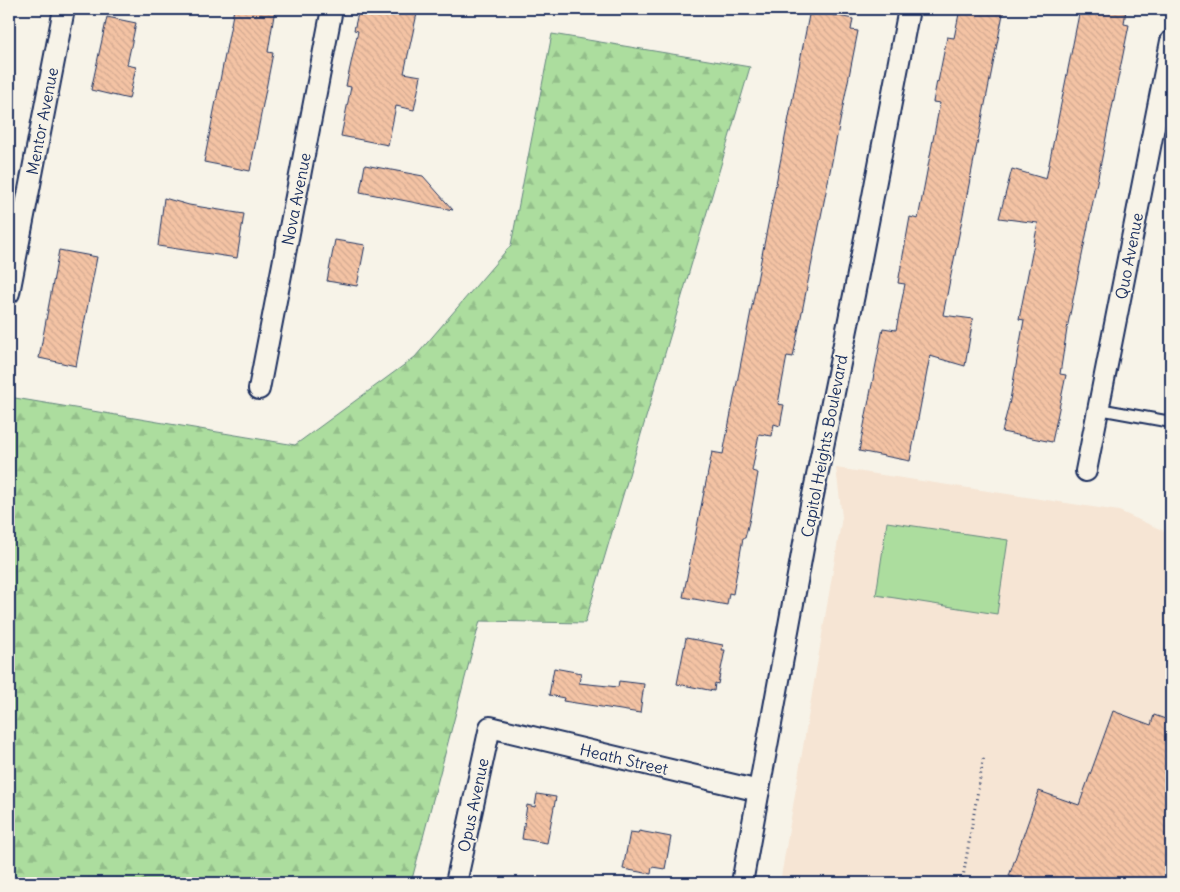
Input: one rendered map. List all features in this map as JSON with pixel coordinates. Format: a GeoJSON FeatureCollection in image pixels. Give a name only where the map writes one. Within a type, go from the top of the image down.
{"type":"FeatureCollection","features":[{"type":"Feature","properties":{"kind":"street","name":"Mentor Avenue"},"geometry":{"type":"LineString","coordinates":[[9,293],[64,9]]}},
{"type":"Feature","properties":{"kind":"street","name":"Nova Avenue"},"geometry":{"type":"LineString","coordinates":[[260,389],[332,9]]}},
{"type":"Feature","properties":{"kind":"street","name":"Capitol Heights Boulevard"},"geometry":{"type":"LineString","coordinates":[[742,883],[810,510],[909,9]]}},
{"type":"Feature","properties":{"kind":"street","name":"Quo Avenue"},"geometry":{"type":"LineString","coordinates":[[1086,471],[1171,41]]}},
{"type":"Feature","properties":{"kind":"street","name":"Heath Street"},"geometry":{"type":"LineString","coordinates":[[490,727],[759,791]]}},
{"type":"Feature","properties":{"kind":"street","name":"Opus Avenue"},"geometry":{"type":"LineString","coordinates":[[456,883],[490,727]]}},
{"type":"Feature","properties":{"kind":"lane"},"geometry":{"type":"LineString","coordinates":[[1098,409],[1171,422]]}},
{"type":"Feature","properties":{"kind":"path"},"geometry":{"type":"LineString","coordinates":[[962,883],[984,755]]}},
{"type":"Feature","properties":{"kind":"shaded area"},"geometry":{"type":"Polygon","coordinates":[[[836,468],[1119,511],[1171,534],[1171,883],[780,883],[842,517],[836,468]]]}},
{"type":"Feature","properties":{"kind":"green space"},"geometry":{"type":"Polygon","coordinates":[[[552,34],[750,67],[585,623],[480,621],[411,883],[9,883],[9,397],[295,445],[415,357],[511,245],[552,34]]]}},
{"type":"Feature","properties":{"kind":"green space"},"geometry":{"type":"Polygon","coordinates":[[[887,522],[1008,540],[997,614],[876,595],[887,522]]]}},
{"type":"Feature","properties":{"kind":"building"},"geometry":{"type":"Polygon","coordinates":[[[234,9],[275,9],[268,52],[273,53],[250,171],[204,162],[234,9]]]}},
{"type":"Feature","properties":{"kind":"building"},"geometry":{"type":"Polygon","coordinates":[[[359,9],[418,9],[404,73],[421,76],[414,110],[396,106],[388,145],[341,136],[351,87],[346,86],[358,31],[354,30],[359,9]]]}},
{"type":"Feature","properties":{"kind":"building"},"geometry":{"type":"Polygon","coordinates":[[[960,9],[1004,9],[943,315],[973,319],[965,366],[930,356],[910,461],[859,451],[883,328],[896,330],[905,284],[898,283],[910,217],[918,219],[940,103],[933,102],[937,81],[947,37],[954,38],[960,9]]]}},
{"type":"Feature","properties":{"kind":"building"},"geometry":{"type":"Polygon","coordinates":[[[1080,9],[1126,9],[1124,24],[1129,25],[1067,329],[1060,374],[1066,375],[1052,442],[1002,432],[1010,400],[1024,320],[1019,319],[1038,223],[999,218],[1012,169],[1046,179],[1080,9]]]}},
{"type":"Feature","properties":{"kind":"building"},"geometry":{"type":"Polygon","coordinates":[[[810,10],[853,19],[851,30],[858,31],[793,357],[787,356],[778,404],[784,405],[780,426],[774,424],[772,436],[759,434],[752,471],[758,473],[750,518],[745,538],[743,538],[733,594],[729,593],[727,605],[683,597],[712,452],[723,454],[810,10]]]}},
{"type":"Feature","properties":{"kind":"building"},"geometry":{"type":"Polygon","coordinates":[[[107,17],[136,23],[127,65],[136,67],[129,99],[91,90],[107,17]]]}},
{"type":"Feature","properties":{"kind":"building"},"geometry":{"type":"Polygon","coordinates":[[[365,165],[423,176],[453,210],[360,192],[365,165]]]}},
{"type":"Feature","properties":{"kind":"building"},"geometry":{"type":"Polygon","coordinates":[[[164,198],[189,205],[244,214],[237,258],[158,246],[164,198]]]}},
{"type":"Feature","properties":{"kind":"building"},"geometry":{"type":"Polygon","coordinates":[[[335,240],[365,245],[357,286],[327,281],[335,240]]]}},
{"type":"Feature","properties":{"kind":"building"},"geometry":{"type":"Polygon","coordinates":[[[59,250],[97,257],[76,366],[39,358],[59,250]]]}},
{"type":"Feature","properties":{"kind":"building"},"geometry":{"type":"Polygon","coordinates":[[[686,638],[723,645],[722,650],[725,650],[718,684],[715,683],[714,691],[677,684],[686,638]]]}},
{"type":"Feature","properties":{"kind":"building"},"geometry":{"type":"Polygon","coordinates":[[[554,668],[581,673],[579,683],[618,687],[619,681],[644,684],[640,713],[563,701],[564,698],[549,695],[554,668]]]}},
{"type":"Feature","properties":{"kind":"building"},"geometry":{"type":"Polygon","coordinates":[[[1113,711],[1151,725],[1154,715],[1171,721],[1171,883],[1030,883],[1009,876],[1039,791],[1079,805],[1113,711]]]}},
{"type":"Feature","properties":{"kind":"building"},"geometry":{"type":"Polygon","coordinates":[[[537,794],[556,797],[547,843],[522,839],[527,805],[535,807],[537,794]]]}},
{"type":"Feature","properties":{"kind":"building"},"geometry":{"type":"Polygon","coordinates":[[[639,831],[671,837],[665,869],[652,867],[651,874],[623,869],[630,832],[638,833],[639,831]]]}}]}
